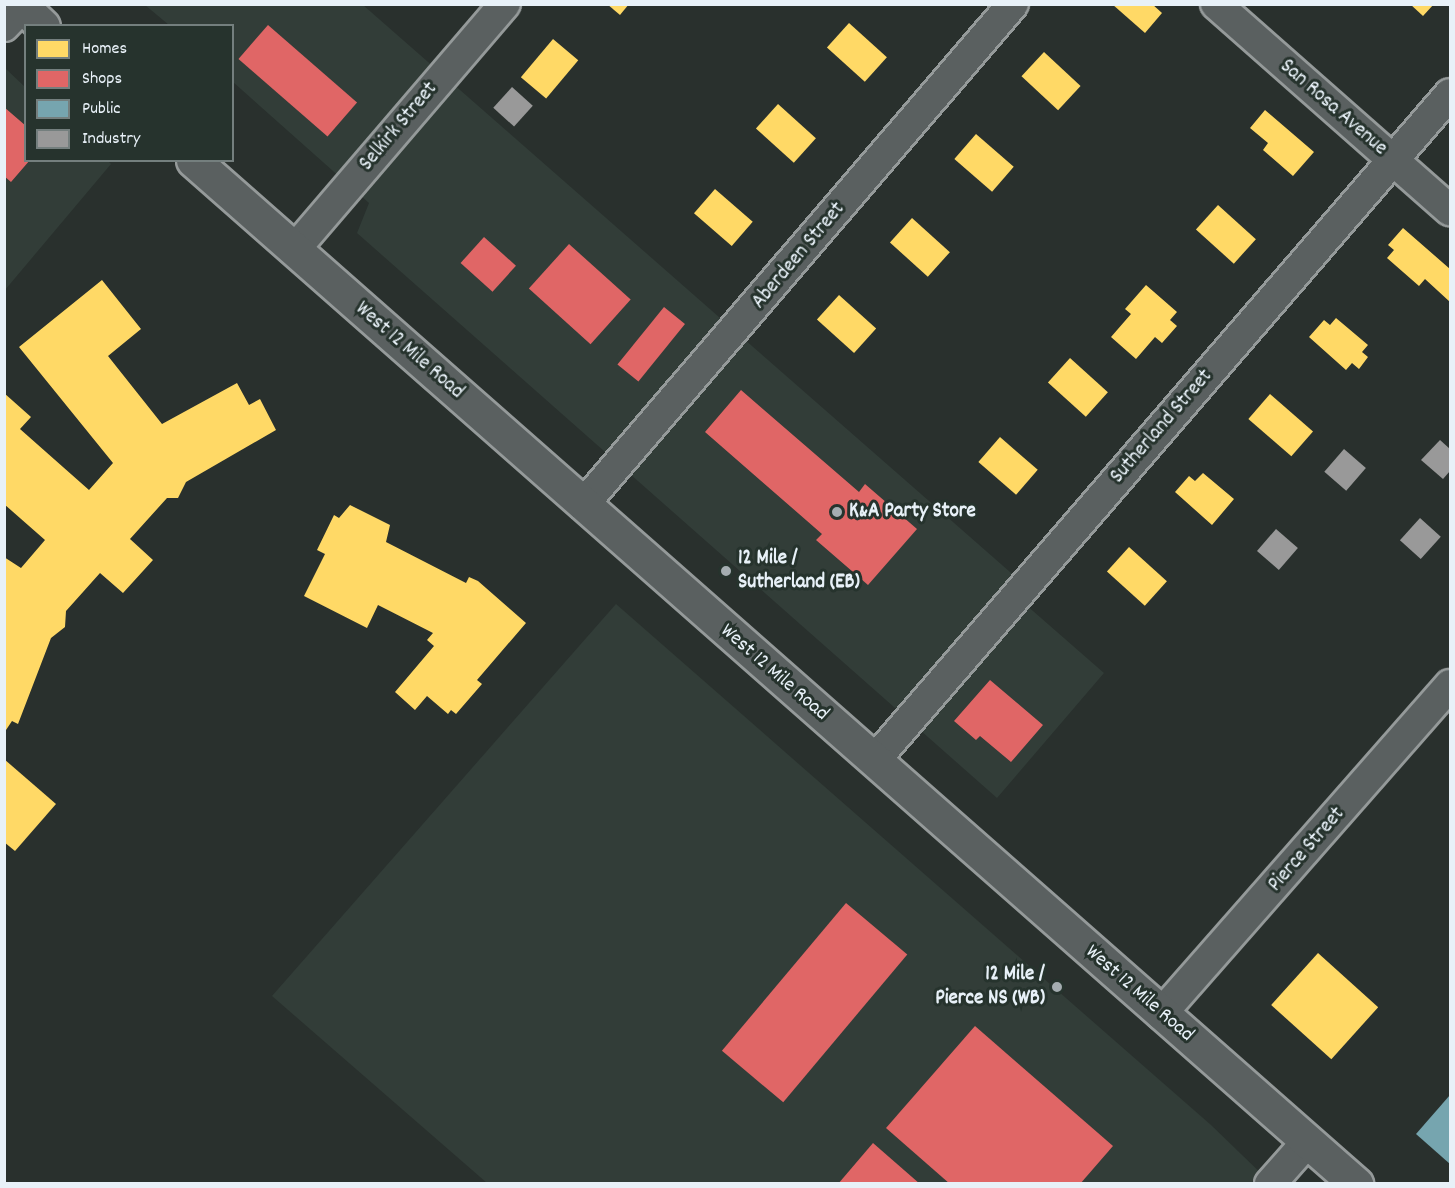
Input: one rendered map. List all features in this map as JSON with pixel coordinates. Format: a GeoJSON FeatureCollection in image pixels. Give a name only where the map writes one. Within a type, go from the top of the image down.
{"type":"FeatureCollection","features":[{"type":"Feature","properties":{"kind":"main road","name":"West 12 Mile Road"},"geometry":{"type":"LineString","coordinates":[[195,162],[1356,1184]]}},
{"type":"Feature","properties":{"kind":"street","name":"Selkirk Street"},"geometry":{"type":"LineString","coordinates":[[294,250],[505,4]]}},
{"type":"Feature","properties":{"kind":"street","name":"Aberdeen Street"},"geometry":{"type":"LineString","coordinates":[[583,505],[1013,4]]}},
{"type":"Feature","properties":{"kind":"street","name":"San Rosa Avenue"},"geometry":{"type":"LineString","coordinates":[[1216,4],[1450,210]]}},
{"type":"Feature","properties":{"kind":"street","name":"Sutherland Street"},"geometry":{"type":"LineString","coordinates":[[874,760],[1450,94]]}},
{"type":"Feature","properties":{"kind":"street","name":"Pierce Street"},"geometry":{"type":"LineString","coordinates":[[1161,1014],[1450,685]]}},
{"type":"Feature","properties":{"kind":"street"},"geometry":{"type":"LineString","coordinates":[[1270,1184],[1308,1142]]}},
{"type":"Feature","properties":{"kind":"shaded area"},"geometry":{"type":"Polygon","coordinates":[[[145,5],[363,5],[1034,593],[1025,604],[1104,673],[997,798],[357,233],[369,203],[234,83],[234,24],[168,24],[145,5]]]}},
{"type":"Feature","properties":{"kind":"shaded area"},"geometry":{"type":"Polygon","coordinates":[[[5,68],[24,86],[24,162],[109,162],[111,164],[5,290],[5,68]]]}},
{"type":"Feature","properties":{"kind":"shaded area"},"geometry":{"type":"Polygon","coordinates":[[[616,604],[1211,1125],[1271,1183],[487,1183],[272,996],[616,604]]]}},
{"type":"Feature","properties":{"kind":"building: Homes"},"geometry":{"type":"Polygon","coordinates":[[[607,4],[629,4],[620,15],[607,4]]]}},
{"type":"Feature","properties":{"kind":"building: Homes"},"geometry":{"type":"Polygon","coordinates":[[[1112,4],[1152,4],[1162,13],[1145,33],[1112,4]]]}},
{"type":"Feature","properties":{"kind":"building: Homes"},"geometry":{"type":"Polygon","coordinates":[[[1410,4],[1434,4],[1423,16],[1410,4]]]}},
{"type":"Feature","properties":{"kind":"building: Homes"},"geometry":{"type":"Polygon","coordinates":[[[849,23],[887,57],[865,82],[827,48],[849,23]]]}},
{"type":"Feature","properties":{"kind":"building: Homes"},"geometry":{"type":"Polygon","coordinates":[[[553,39],[578,60],[546,99],[521,77],[553,39]]]}},
{"type":"Feature","properties":{"kind":"building: Homes"},"geometry":{"type":"Polygon","coordinates":[[[1044,52],[1081,86],[1058,110],[1021,76],[1044,52]]]}},
{"type":"Feature","properties":{"kind":"building: Homes"},"geometry":{"type":"Polygon","coordinates":[[[778,104],[816,138],[794,163],[756,129],[778,104]]]}},
{"type":"Feature","properties":{"kind":"building: Homes"},"geometry":{"type":"Polygon","coordinates":[[[1265,110],[1314,152],[1293,176],[1263,150],[1268,143],[1250,128],[1265,110]]]}},
{"type":"Feature","properties":{"kind":"building: Homes"},"geometry":{"type":"Polygon","coordinates":[[[976,134],[1014,167],[992,192],[954,159],[976,134]]]}},
{"type":"Feature","properties":{"kind":"building: Homes"},"geometry":{"type":"Polygon","coordinates":[[[715,189],[753,222],[732,246],[694,213],[715,189]]]}},
{"type":"Feature","properties":{"kind":"building: Homes"},"geometry":{"type":"Polygon","coordinates":[[[1218,205],[1256,239],[1234,264],[1196,230],[1218,205]]]}},
{"type":"Feature","properties":{"kind":"building: Homes"},"geometry":{"type":"Polygon","coordinates":[[[912,218],[950,252],[928,277],[890,243],[912,218]]]}},
{"type":"Feature","properties":{"kind":"building: Homes"},"geometry":{"type":"Polygon","coordinates":[[[1403,228],[1450,269],[1450,302],[1425,279],[1419,286],[1387,258],[1394,250],[1388,245],[1403,228]]]}},
{"type":"Feature","properties":{"kind":"building: Homes"},"geometry":{"type":"Polygon","coordinates":[[[102,280],[141,329],[108,356],[162,424],[237,383],[249,405],[260,399],[276,430],[186,482],[178,498],[167,498],[130,539],[153,560],[123,593],[100,573],[66,611],[65,627],[51,638],[18,724],[12,721],[4,733],[4,557],[21,568],[45,540],[4,504],[4,393],[31,417],[20,429],[89,490],[113,463],[19,347],[102,280]]]}},
{"type":"Feature","properties":{"kind":"building: Homes"},"geometry":{"type":"Polygon","coordinates":[[[1146,285],[1177,312],[1170,320],[1177,326],[1162,343],[1155,337],[1136,359],[1111,337],[1131,314],[1125,309],[1146,285]]]}},
{"type":"Feature","properties":{"kind":"building: Homes"},"geometry":{"type":"Polygon","coordinates":[[[839,295],[876,328],[854,353],[817,320],[839,295]]]}},
{"type":"Feature","properties":{"kind":"building: Homes"},"geometry":{"type":"Polygon","coordinates":[[[1336,318],[1368,345],[1362,352],[1368,357],[1359,369],[1352,363],[1346,370],[1309,337],[1324,320],[1330,325],[1336,318]]]}},
{"type":"Feature","properties":{"kind":"building: Homes"},"geometry":{"type":"Polygon","coordinates":[[[1070,358],[1108,392],[1086,417],[1048,383],[1070,358]]]}},
{"type":"Feature","properties":{"kind":"building: Homes"},"geometry":{"type":"Polygon","coordinates":[[[1270,394],[1313,431],[1291,456],[1248,419],[1270,394]]]}},
{"type":"Feature","properties":{"kind":"building: Homes"},"geometry":{"type":"Polygon","coordinates":[[[1000,437],[1038,470],[1016,495],[978,462],[1000,437]]]}},
{"type":"Feature","properties":{"kind":"building: Homes"},"geometry":{"type":"Polygon","coordinates":[[[1203,473],[1234,499],[1212,525],[1175,492],[1189,476],[1195,481],[1203,473]]]}},
{"type":"Feature","properties":{"kind":"building: Homes"},"geometry":{"type":"Polygon","coordinates":[[[350,505],[390,525],[386,542],[466,583],[469,577],[478,581],[526,623],[477,680],[482,684],[456,714],[451,710],[448,714],[427,696],[415,710],[395,692],[434,646],[427,640],[433,633],[378,605],[367,628],[304,596],[325,554],[317,550],[334,515],[339,518],[350,505]]]}},
{"type":"Feature","properties":{"kind":"building: Homes"},"geometry":{"type":"Polygon","coordinates":[[[1129,547],[1167,581],[1145,606],[1107,572],[1129,547]]]}},
{"type":"Feature","properties":{"kind":"building: Homes"},"geometry":{"type":"Polygon","coordinates":[[[4,759],[56,804],[15,851],[4,842],[4,759]]]}},
{"type":"Feature","properties":{"kind":"building: Homes"},"geometry":{"type":"Polygon","coordinates":[[[1318,953],[1378,1007],[1331,1059],[1271,1005],[1318,953]]]}},
{"type":"Feature","properties":{"kind":"building: Shops"},"geometry":{"type":"Polygon","coordinates":[[[268,25],[357,102],[328,136],[238,59],[268,25]]]}},
{"type":"Feature","properties":{"kind":"building: Shops"},"geometry":{"type":"Polygon","coordinates":[[[4,107],[24,124],[24,162],[28,162],[11,182],[4,176],[4,107]]]}},
{"type":"Feature","properties":{"kind":"building: Shops"},"geometry":{"type":"Polygon","coordinates":[[[484,237],[516,266],[493,292],[461,263],[484,237]]]}},
{"type":"Feature","properties":{"kind":"building: Shops"},"geometry":{"type":"Polygon","coordinates":[[[569,244],[631,300],[591,344],[529,289],[569,244]]]}},
{"type":"Feature","properties":{"kind":"building: Shops"},"geometry":{"type":"Polygon","coordinates":[[[664,307],[685,324],[638,382],[617,365],[664,307]]]}},
{"type":"Feature","properties":{"kind":"building: Shops"},"geometry":{"type":"Polygon","coordinates":[[[741,390],[859,492],[865,484],[917,529],[868,585],[816,540],[822,534],[705,432],[741,390]]]}},
{"type":"Feature","properties":{"kind":"building: Shops"},"geometry":{"type":"Polygon","coordinates":[[[990,680],[1043,725],[1011,762],[980,736],[976,740],[954,721],[990,680]]]}},
{"type":"Feature","properties":{"kind":"building: Shops"},"geometry":{"type":"Polygon","coordinates":[[[846,903],[907,954],[783,1102],[722,1051],[846,903]]]}},
{"type":"Feature","properties":{"kind":"building: Shops"},"geometry":{"type":"Polygon","coordinates":[[[975,1026],[1113,1146],[1080,1184],[950,1184],[886,1128],[975,1026]]]}},
{"type":"Feature","properties":{"kind":"building: Shops"},"geometry":{"type":"Polygon","coordinates":[[[873,1143],[920,1184],[838,1184],[873,1143]]]}},
{"type":"Feature","properties":{"kind":"building: Public"},"geometry":{"type":"Polygon","coordinates":[[[1450,1095],[1450,1164],[1416,1134],[1450,1095]]]}},
{"type":"Feature","properties":{"kind":"building: Industry"},"geometry":{"type":"Polygon","coordinates":[[[512,87],[533,106],[514,127],[493,108],[512,87]]]}},
{"type":"Feature","properties":{"kind":"building: Industry"},"geometry":{"type":"Polygon","coordinates":[[[1440,440],[1450,449],[1450,471],[1443,479],[1421,460],[1440,440]]]}},
{"type":"Feature","properties":{"kind":"building: Industry"},"geometry":{"type":"Polygon","coordinates":[[[1344,449],[1366,468],[1346,491],[1324,472],[1344,449]]]}},
{"type":"Feature","properties":{"kind":"building: Industry"},"geometry":{"type":"Polygon","coordinates":[[[1420,518],[1441,537],[1421,559],[1400,540],[1420,518]]]}},
{"type":"Feature","properties":{"kind":"building: Industry"},"geometry":{"type":"Polygon","coordinates":[[[1276,529],[1298,548],[1279,570],[1257,551],[1276,529]]]}},
{"type":"Feature","properties":{"kind":"place","name":"K&A Party Store"},"geometry":{"type":"Point","coordinates":[837,512]}},
{"type":"Feature","properties":{"kind":"place","name":"12 Mile / Sutherland (EB)"},"geometry":{"type":"Point","coordinates":[726,571]}},
{"type":"Feature","properties":{"kind":"place","name":"12 Mile / Pierce NS (WB)"},"geometry":{"type":"Point","coordinates":[1057,987]}}]}
